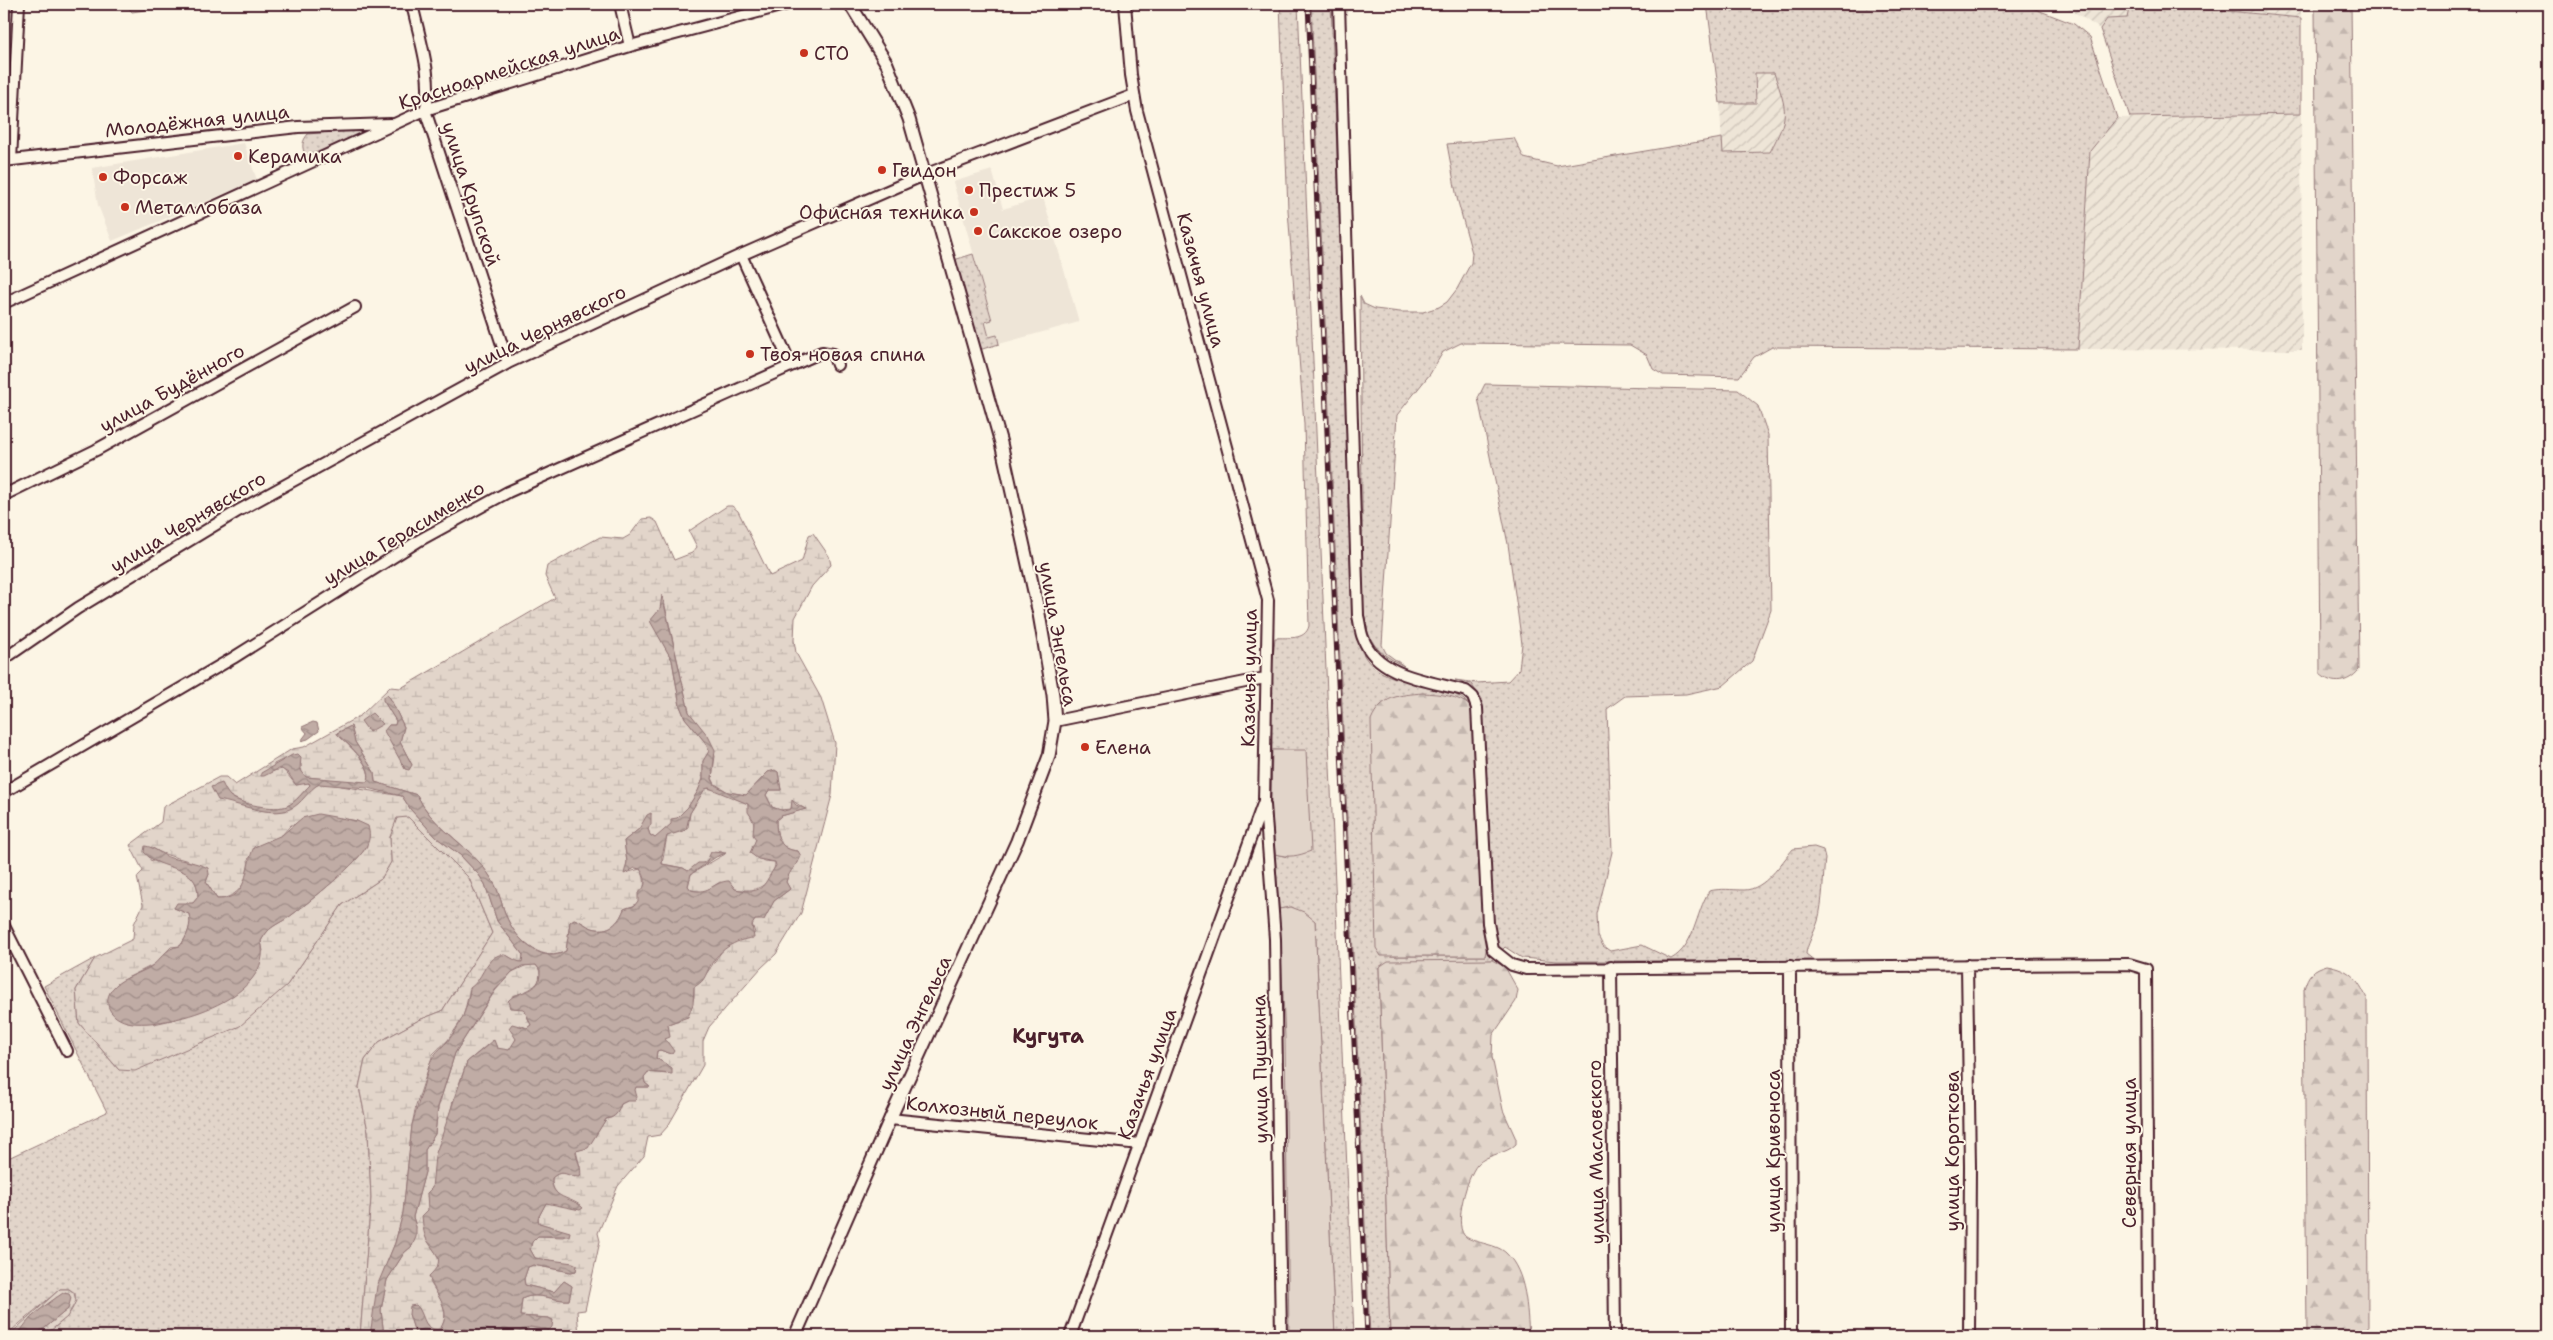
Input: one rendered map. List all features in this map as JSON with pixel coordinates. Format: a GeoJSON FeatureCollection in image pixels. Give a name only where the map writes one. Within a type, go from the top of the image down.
{"type":"FeatureCollection","features":[{"type":"Feature","properties":{"kind":"street"},"geometry":{"type":"LineString","coordinates":[[8,160],[19,4]]}},
{"type":"Feature","properties":{"kind":"street","name":"улица Крупской"},"geometry":{"type":"LineString","coordinates":[[412,4],[427,77],[428,100],[425,110],[508,363]]}},
{"type":"Feature","properties":{"kind":"street"},"geometry":{"type":"LineString","coordinates":[[620,4],[630,46]]}},
{"type":"Feature","properties":{"kind":"street","name":"Красноармейская улица"},"geometry":{"type":"LineString","coordinates":[[4,303],[425,110],[630,46],[788,4]]}},
{"type":"Feature","properties":{"kind":"street","name":"улица Энгельса"},"geometry":{"type":"LineString","coordinates":[[795,1336],[890,1119],[1017,841],[1049,756],[1055,721],[1053,695],[1039,614],[1012,491],[924,175],[896,82],[872,37],[850,4]]}},
{"type":"Feature","properties":{"kind":"street","name":"Казачья улица"},"geometry":{"type":"LineString","coordinates":[[1070,1336],[1264,802],[1265,678],[1269,617],[1263,577],[1134,95],[1125,4]]}},
{"type":"Feature","properties":{"kind":"street"},"geometry":{"type":"LineString","coordinates":[[1339,4],[1358,616],[1363,639],[1370,652],[1383,664],[1400,673],[1466,691],[1473,697],[1477,708],[1488,923],[1493,950],[1512,964],[1526,969],[1967,965]]}},
{"type":"Feature","properties":{"kind":"street","name":"улица Чернявского"},"geometry":{"type":"LineString","coordinates":[[4,659],[78,608],[238,511],[508,363],[741,255],[924,175],[1134,95]]}},
{"type":"Feature","properties":{"kind":"street","name":"Молодёжная улица"},"geometry":{"type":"LineString","coordinates":[[8,160],[298,127],[395,124]]}},
{"type":"Feature","properties":{"kind":"street"},"geometry":{"type":"LineString","coordinates":[[741,255],[791,365]]}},
{"type":"Feature","properties":{"kind":"street","name":"улица Будённого"},"geometry":{"type":"LineString","coordinates":[[4,495],[96,450],[355,307]]}},
{"type":"Feature","properties":{"kind":"street","name":"улица Герасименко"},"geometry":{"type":"LineString","coordinates":[[4,792],[233,658],[420,540],[479,507],[532,480],[791,365],[827,351],[833,354],[837,365]]}},
{"type":"Feature","properties":{"kind":"street"},"geometry":{"type":"LineString","coordinates":[[1055,721],[1265,678]]}},
{"type":"Feature","properties":{"kind":"street","name":"улица Пушкина"},"geometry":{"type":"LineString","coordinates":[[1264,802],[1275,939],[1281,1336]]}},
{"type":"Feature","properties":{"kind":"street"},"geometry":{"type":"LineString","coordinates":[[4,926],[67,1051]]}},
{"type":"Feature","properties":{"kind":"street","name":"Северная улица"},"geometry":{"type":"LineString","coordinates":[[1967,965],[2128,964],[2146,969],[2148,1336]]}},
{"type":"Feature","properties":{"kind":"street","name":"улица Короткова"},"geometry":{"type":"LineString","coordinates":[[1967,965],[1969,1336]]}},
{"type":"Feature","properties":{"kind":"street","name":"улица Кривоноса"},"geometry":{"type":"LineString","coordinates":[[1790,966],[1791,1336]]}},
{"type":"Feature","properties":{"kind":"street","name":"улица Масловского"},"geometry":{"type":"LineString","coordinates":[[1611,967],[1615,1336]]}},
{"type":"Feature","properties":{"kind":"street","name":"Колхозный переулок"},"geometry":{"type":"LineString","coordinates":[[890,1119],[1140,1144]]}},
{"type":"Feature","properties":{"kind":"shaded area"},"geometry":{"type":"Polygon","coordinates":[[[2070,4],[2130,4],[2128,18],[2107,19],[2100,29],[2068,8],[2070,4]]]}},
{"type":"Feature","properties":{"kind":"shaded area"},"geometry":{"type":"Polygon","coordinates":[[[2154,4],[2301,4],[2301,18],[2154,4]]]}},
{"type":"Feature","properties":{"kind":"shaded area"},"geometry":{"type":"Polygon","coordinates":[[[1755,73],[1774,73],[1785,102],[1785,122],[1770,152],[1722,153],[1720,103],[1756,102],[1755,73]]]}},
{"type":"Feature","properties":{"kind":"shaded area"},"geometry":{"type":"Polygon","coordinates":[[[2301,114],[2302,350],[2078,349],[2090,151],[2117,118],[2301,114]]]}},
{"type":"Feature","properties":{"kind":"shaded area"},"geometry":{"type":"Polygon","coordinates":[[[244,143],[257,180],[112,241],[98,205],[92,168],[244,143]]]}},
{"type":"Feature","properties":{"kind":"shaded area"},"geometry":{"type":"Polygon","coordinates":[[[992,170],[1003,209],[1043,197],[1079,322],[999,344],[997,335],[989,337],[985,322],[992,319],[953,182],[992,170]]]}},
{"type":"Feature","properties":{"kind":"green space"},"geometry":{"type":"Polygon","coordinates":[[[126,4],[148,4],[145,10],[132,12],[126,4]]]}},
{"type":"Feature","properties":{"kind":"green space"},"geometry":{"type":"Polygon","coordinates":[[[1280,4],[1298,4],[1354,1336],[1335,1336],[1315,921],[1292,907],[1279,909],[1275,854],[1288,857],[1306,751],[1272,750],[1271,677],[1275,638],[1300,636],[1307,631],[1309,626],[1304,424],[1288,210],[1280,4]]]}},
{"type":"Feature","properties":{"kind":"green space"},"geometry":{"type":"Polygon","coordinates":[[[1311,4],[1331,4],[1344,326],[1352,612],[1357,635],[1365,657],[1374,668],[1402,680],[1448,691],[1461,698],[1471,707],[1464,701],[1391,956],[1485,956],[1487,946],[1496,956],[1492,960],[1379,967],[1390,1336],[1370,1336],[1311,4]]]}},
{"type":"Feature","properties":{"kind":"green space"},"geometry":{"type":"Polygon","coordinates":[[[1707,4],[2022,4],[2074,24],[2090,37],[2117,118],[2090,151],[2078,349],[1772,347],[1754,357],[1739,377],[1663,375],[1653,369],[1647,355],[1630,345],[1461,343],[1443,352],[1430,374],[1397,415],[1382,645],[1386,653],[1404,666],[1384,654],[1373,642],[1366,626],[1363,604],[1360,296],[1364,304],[1375,309],[1423,312],[1439,307],[1447,302],[1457,289],[1471,263],[1472,253],[1457,198],[1447,144],[1514,138],[1524,158],[1557,166],[1722,138],[1723,153],[1770,152],[1781,130],[1784,114],[1782,97],[1774,73],[1755,73],[1756,103],[1720,103],[1707,4]]]}},
{"type":"Feature","properties":{"kind":"green space"},"geometry":{"type":"Polygon","coordinates":[[[2130,4],[2154,4],[2301,18],[2301,114],[2130,117],[2100,29],[2107,19],[2127,18],[2130,4]]]}},
{"type":"Feature","properties":{"kind":"green space"},"geometry":{"type":"Polygon","coordinates":[[[2315,4],[2351,4],[2359,670],[2350,678],[2340,681],[2330,680],[2320,674],[2315,4]]]}},
{"type":"Feature","properties":{"kind":"green space"},"geometry":{"type":"Polygon","coordinates":[[[363,129],[365,133],[312,157],[306,156],[304,153],[304,139],[308,134],[363,129]]]}},
{"type":"Feature","properties":{"kind":"green space"},"geometry":{"type":"Polygon","coordinates":[[[973,254],[992,320],[985,322],[989,337],[997,335],[999,344],[979,350],[954,260],[973,254]]]}},
{"type":"Feature","properties":{"kind":"green space"},"geometry":{"type":"Polygon","coordinates":[[[1485,384],[1738,390],[1758,406],[1768,435],[1771,610],[1752,661],[1723,686],[1686,694],[1625,696],[1607,709],[1612,852],[1597,914],[1598,936],[1603,946],[1610,951],[1642,945],[1671,959],[1679,953],[1690,938],[1709,891],[1752,889],[1766,881],[1793,849],[1814,847],[1823,850],[1825,858],[1820,913],[1806,954],[1815,961],[1557,961],[1522,958],[1505,947],[1499,953],[1492,929],[1482,699],[1471,684],[1455,680],[1477,683],[1508,681],[1519,669],[1522,644],[1508,544],[1478,398],[1485,384]]]}},
{"type":"Feature","properties":{"kind":"green space"},"geometry":{"type":"Polygon","coordinates":[[[727,506],[732,506],[738,511],[770,576],[802,561],[809,535],[813,533],[829,556],[831,565],[812,586],[795,618],[794,640],[796,653],[821,698],[835,743],[832,795],[801,913],[776,954],[761,968],[709,1027],[703,1041],[703,1065],[668,1126],[660,1135],[648,1137],[644,1156],[618,1186],[598,1233],[600,1241],[585,1310],[577,1311],[579,1336],[525,1336],[525,1330],[529,1327],[549,1330],[549,1318],[520,1316],[522,1299],[539,1296],[569,1300],[572,1286],[564,1281],[554,1292],[525,1285],[524,1279],[528,1267],[533,1265],[571,1272],[576,1271],[577,1265],[535,1258],[530,1249],[532,1242],[538,1236],[563,1237],[570,1233],[539,1223],[538,1218],[546,1203],[580,1205],[560,1196],[554,1189],[552,1178],[563,1173],[575,1177],[580,1167],[576,1151],[588,1147],[606,1119],[616,1114],[621,1104],[627,1101],[636,1087],[650,1087],[645,1083],[644,1077],[648,1072],[667,1074],[672,1068],[656,1058],[657,1051],[660,1050],[672,1054],[665,1039],[668,1024],[688,1016],[694,997],[694,987],[703,978],[721,952],[729,945],[755,933],[752,924],[755,920],[764,919],[774,901],[790,889],[786,882],[790,869],[798,863],[798,851],[787,848],[780,842],[776,820],[781,816],[805,809],[793,801],[791,809],[779,810],[772,807],[766,795],[769,790],[781,790],[778,772],[768,772],[746,795],[728,792],[715,784],[712,778],[715,756],[689,712],[663,597],[660,609],[651,621],[672,660],[680,706],[685,718],[710,751],[703,761],[703,779],[688,807],[661,835],[655,838],[650,835],[648,829],[651,813],[639,829],[624,841],[627,862],[625,873],[640,869],[644,877],[643,892],[639,902],[634,906],[624,909],[619,919],[608,928],[592,928],[574,919],[570,922],[566,951],[549,955],[541,953],[520,938],[508,919],[488,873],[471,854],[437,823],[423,806],[417,795],[375,782],[374,772],[355,742],[351,726],[337,733],[354,750],[368,770],[369,777],[367,783],[306,777],[302,774],[301,764],[284,759],[274,764],[273,771],[283,769],[296,785],[307,782],[310,785],[287,806],[274,809],[266,808],[250,805],[230,796],[222,800],[266,811],[285,810],[294,806],[314,787],[323,783],[402,796],[411,810],[437,838],[460,855],[479,875],[485,884],[497,921],[523,955],[523,962],[516,962],[508,956],[492,959],[477,984],[470,989],[463,1018],[448,1040],[433,1054],[416,1106],[412,1125],[403,1213],[395,1243],[383,1273],[370,1336],[360,1336],[371,1198],[368,1131],[359,1087],[365,1060],[379,1042],[419,1020],[442,1011],[492,933],[469,878],[408,817],[397,818],[390,837],[391,862],[381,879],[342,905],[287,985],[240,1026],[135,1071],[119,1070],[79,1023],[76,990],[95,958],[133,939],[134,924],[143,905],[137,877],[143,871],[130,845],[161,822],[163,807],[219,777],[226,777],[235,785],[292,749],[304,747],[361,715],[390,687],[401,688],[555,598],[545,576],[547,566],[600,537],[623,539],[630,535],[642,519],[651,518],[657,522],[674,560],[692,553],[697,547],[689,531],[727,506]],[[390,698],[383,700],[396,721],[395,725],[389,725],[405,769],[412,765],[400,742],[404,727],[390,698]],[[340,818],[291,825],[282,835],[248,859],[247,874],[242,886],[231,896],[224,898],[217,899],[206,882],[209,874],[203,868],[189,861],[166,855],[151,847],[150,860],[175,867],[189,875],[194,880],[198,897],[193,903],[174,908],[189,914],[190,918],[188,931],[180,946],[171,947],[155,964],[127,978],[154,1024],[176,1019],[221,1002],[263,951],[261,941],[264,935],[322,891],[361,854],[367,846],[357,821],[340,818]]]}},
{"type":"Feature","properties":{"kind":"green space"},"geometry":{"type":"Polygon","coordinates":[[[1423,693],[1455,698],[1471,707],[1487,946],[1485,956],[1381,956],[1376,948],[1371,720],[1375,712],[1386,701],[1399,696],[1423,693]]]}},
{"type":"Feature","properties":{"kind":"green space"},"geometry":{"type":"Polygon","coordinates":[[[1272,750],[1306,750],[1311,851],[1293,856],[1275,854],[1271,802],[1272,750]]]}},
{"type":"Feature","properties":{"kind":"green space"},"geometry":{"type":"Polygon","coordinates":[[[705,788],[718,790],[748,804],[756,832],[754,845],[750,853],[764,861],[775,862],[769,879],[757,889],[735,889],[732,885],[720,882],[704,892],[691,890],[688,886],[691,874],[725,854],[720,851],[688,871],[683,868],[662,864],[667,836],[688,827],[690,813],[705,788]]]}},
{"type":"Feature","properties":{"kind":"green space"},"geometry":{"type":"Polygon","coordinates":[[[408,816],[469,878],[492,933],[442,1011],[419,1020],[379,1042],[365,1060],[359,1087],[368,1131],[371,1198],[360,1336],[44,1336],[66,1318],[73,1306],[75,1293],[69,1289],[60,1289],[5,1336],[4,1160],[107,1112],[44,986],[95,958],[76,990],[79,1023],[119,1070],[287,985],[342,905],[381,879],[391,862],[390,837],[396,818],[408,816]]]}},
{"type":"Feature","properties":{"kind":"green space"},"geometry":{"type":"Polygon","coordinates":[[[1291,907],[1304,912],[1315,921],[1335,1336],[1289,1336],[1285,1038],[1279,909],[1291,907]]]}},
{"type":"Feature","properties":{"kind":"green space"},"geometry":{"type":"Polygon","coordinates":[[[1492,960],[1505,967],[1518,990],[1516,1001],[1493,1035],[1492,1057],[1503,1110],[1516,1139],[1516,1144],[1512,1148],[1486,1158],[1477,1165],[1469,1179],[1460,1220],[1461,1229],[1467,1238],[1502,1250],[1513,1261],[1525,1292],[1529,1336],[1390,1336],[1379,967],[1388,961],[1492,960]]]}},
{"type":"Feature","properties":{"kind":"green space"},"geometry":{"type":"Polygon","coordinates":[[[529,964],[536,965],[540,971],[538,981],[524,992],[512,996],[517,1007],[524,1009],[531,1025],[527,1028],[520,1025],[514,1045],[509,1050],[502,1051],[497,1048],[493,1040],[467,1062],[453,1101],[432,1188],[427,1193],[429,1201],[426,1238],[438,1256],[439,1264],[430,1282],[443,1305],[445,1317],[443,1323],[440,1329],[432,1328],[424,1320],[419,1308],[409,1314],[416,1336],[384,1336],[381,1310],[387,1280],[404,1253],[412,1246],[416,1227],[413,1217],[425,1172],[425,1150],[435,1134],[438,1108],[455,1053],[495,991],[512,972],[529,964]]]}},
{"type":"Feature","properties":{"kind":"green space"},"geometry":{"type":"Polygon","coordinates":[[[2327,965],[2341,969],[2352,976],[2360,985],[2367,999],[2368,1336],[2307,1336],[2304,989],[2307,979],[2312,973],[2318,968],[2327,965]]]}},
{"type":"Feature","properties":{"kind":"green space"},"geometry":{"type":"Polygon","coordinates":[[[60,1289],[69,1289],[74,1293],[76,1301],[67,1317],[44,1336],[35,1336],[68,1309],[21,1330],[18,1336],[8,1336],[60,1289]]]}},
{"type":"Feature","properties":{"kind":"water"},"geometry":{"type":"Polygon","coordinates":[[[662,595],[689,712],[708,736],[715,750],[712,779],[715,785],[728,792],[746,795],[768,772],[775,770],[778,772],[781,790],[769,790],[766,795],[772,807],[784,811],[791,809],[792,800],[796,805],[806,809],[781,816],[776,820],[780,842],[787,848],[798,851],[801,856],[786,882],[790,889],[774,901],[764,920],[755,920],[752,925],[754,938],[740,941],[727,947],[716,957],[703,980],[694,987],[693,1004],[688,1017],[668,1024],[670,1037],[665,1039],[674,1051],[672,1054],[660,1050],[657,1051],[656,1058],[672,1068],[672,1074],[648,1072],[644,1077],[645,1083],[650,1087],[636,1087],[637,1097],[635,1101],[627,1101],[621,1104],[616,1114],[606,1119],[588,1148],[576,1151],[581,1170],[580,1177],[562,1173],[552,1178],[552,1185],[558,1194],[583,1208],[580,1210],[546,1203],[538,1218],[539,1223],[570,1232],[569,1236],[538,1236],[532,1242],[530,1249],[535,1258],[573,1263],[577,1265],[576,1271],[571,1272],[533,1265],[528,1267],[524,1279],[525,1285],[554,1292],[564,1281],[572,1286],[569,1300],[539,1296],[522,1299],[520,1316],[549,1318],[553,1320],[552,1327],[549,1330],[530,1327],[525,1330],[525,1336],[416,1336],[409,1314],[410,1306],[416,1305],[430,1328],[440,1329],[445,1315],[442,1302],[429,1276],[437,1266],[438,1258],[426,1237],[422,1216],[428,1210],[427,1193],[432,1188],[435,1156],[467,1062],[494,1040],[497,1048],[509,1050],[516,1039],[509,1028],[512,1024],[527,1028],[531,1025],[524,1009],[510,1008],[508,1001],[518,994],[533,988],[537,984],[540,970],[536,965],[522,966],[512,972],[495,990],[455,1053],[438,1107],[435,1134],[425,1150],[425,1172],[413,1217],[416,1237],[412,1246],[404,1253],[387,1280],[381,1310],[384,1336],[370,1336],[377,1286],[395,1243],[403,1213],[412,1125],[430,1063],[435,1054],[456,1030],[465,1010],[470,988],[478,980],[490,961],[494,957],[502,955],[522,962],[523,955],[497,921],[485,884],[479,875],[460,855],[437,838],[411,810],[402,796],[367,788],[319,784],[294,807],[273,812],[218,800],[211,787],[222,783],[230,796],[249,804],[275,808],[287,806],[299,797],[310,785],[309,783],[296,785],[288,773],[280,768],[264,776],[261,776],[261,773],[292,755],[298,754],[301,757],[300,769],[306,777],[367,782],[369,776],[364,763],[337,733],[351,726],[355,742],[374,772],[375,782],[417,795],[430,815],[472,854],[488,873],[508,919],[520,938],[534,950],[541,953],[549,955],[566,951],[570,922],[574,919],[592,928],[608,928],[619,919],[624,909],[634,906],[638,901],[638,893],[645,885],[645,879],[640,869],[635,868],[624,874],[627,862],[624,841],[639,829],[647,815],[651,813],[651,824],[648,829],[650,835],[655,838],[671,824],[671,819],[677,818],[688,807],[703,779],[703,761],[709,751],[705,742],[685,718],[680,706],[672,660],[650,621],[660,609],[662,595]],[[709,788],[705,789],[690,813],[686,830],[667,836],[662,864],[683,868],[688,871],[698,863],[706,863],[711,852],[726,853],[716,857],[691,874],[688,886],[691,890],[703,891],[719,883],[729,881],[735,889],[753,891],[758,889],[765,883],[776,866],[775,862],[758,859],[750,853],[756,839],[753,835],[754,821],[748,812],[748,804],[709,788]]]}},
{"type":"Feature","properties":{"kind":"water"},"geometry":{"type":"Polygon","coordinates":[[[387,695],[404,727],[400,742],[412,765],[409,770],[405,769],[384,731],[389,725],[395,725],[396,721],[383,700],[383,697],[387,695]]]}},
{"type":"Feature","properties":{"kind":"water"},"geometry":{"type":"Polygon","coordinates":[[[372,713],[383,724],[369,732],[361,721],[372,713]]]}},
{"type":"Feature","properties":{"kind":"water"},"geometry":{"type":"Polygon","coordinates":[[[313,722],[317,723],[319,731],[308,739],[301,741],[307,733],[302,727],[313,722]]]}},
{"type":"Feature","properties":{"kind":"water"},"geometry":{"type":"Polygon","coordinates":[[[318,814],[357,821],[368,826],[369,840],[355,861],[333,881],[310,901],[288,918],[275,925],[264,935],[261,941],[261,961],[253,978],[237,993],[218,1004],[195,1014],[172,1020],[133,1023],[116,1017],[111,1012],[108,1006],[108,999],[110,992],[115,986],[152,966],[170,949],[180,946],[188,931],[190,918],[189,914],[174,908],[177,903],[193,903],[198,897],[197,886],[192,878],[186,873],[151,859],[144,852],[145,846],[171,858],[208,868],[209,874],[206,882],[217,899],[228,898],[241,888],[254,847],[282,835],[302,818],[318,814]]]}},
{"type":"Feature","properties":{"kind":"water"},"geometry":{"type":"Polygon","coordinates":[[[63,1293],[69,1294],[71,1298],[68,1309],[35,1336],[18,1336],[32,1317],[63,1293]]]}},
{"type":"Feature","properties":{"kind":"railway"},"geometry":{"type":"LineString","coordinates":[[1308,4],[1367,1336]]}},
{"type":"Feature","properties":{"kind":"place","name":"СТО"},"geometry":{"type":"Point","coordinates":[804,53]}},
{"type":"Feature","properties":{"kind":"place","name":"Керамика"},"geometry":{"type":"Point","coordinates":[238,156]}},
{"type":"Feature","properties":{"kind":"place","name":"Гвидон"},"geometry":{"type":"Point","coordinates":[882,170]}},
{"type":"Feature","properties":{"kind":"place","name":"Форсаж"},"geometry":{"type":"Point","coordinates":[103,177]}},
{"type":"Feature","properties":{"kind":"place","name":"Престиж 5"},"geometry":{"type":"Point","coordinates":[969,190]}},
{"type":"Feature","properties":{"kind":"place","name":"Металлобаза"},"geometry":{"type":"Point","coordinates":[125,207]}},
{"type":"Feature","properties":{"kind":"place","name":"Офисная техника"},"geometry":{"type":"Point","coordinates":[974,212]}},
{"type":"Feature","properties":{"kind":"place","name":"Сакское озеро"},"geometry":{"type":"Point","coordinates":[978,231]}},
{"type":"Feature","properties":{"kind":"place","name":"Твоя новая спина"},"geometry":{"type":"Point","coordinates":[750,354]}},
{"type":"Feature","properties":{"kind":"place","name":"Елена"},"geometry":{"type":"Point","coordinates":[1085,747]}},
{"type":"Feature","properties":{"kind":"district","name":"Кугута"},"geometry":{"type":"Point","coordinates":[1048,1036]}}]}
